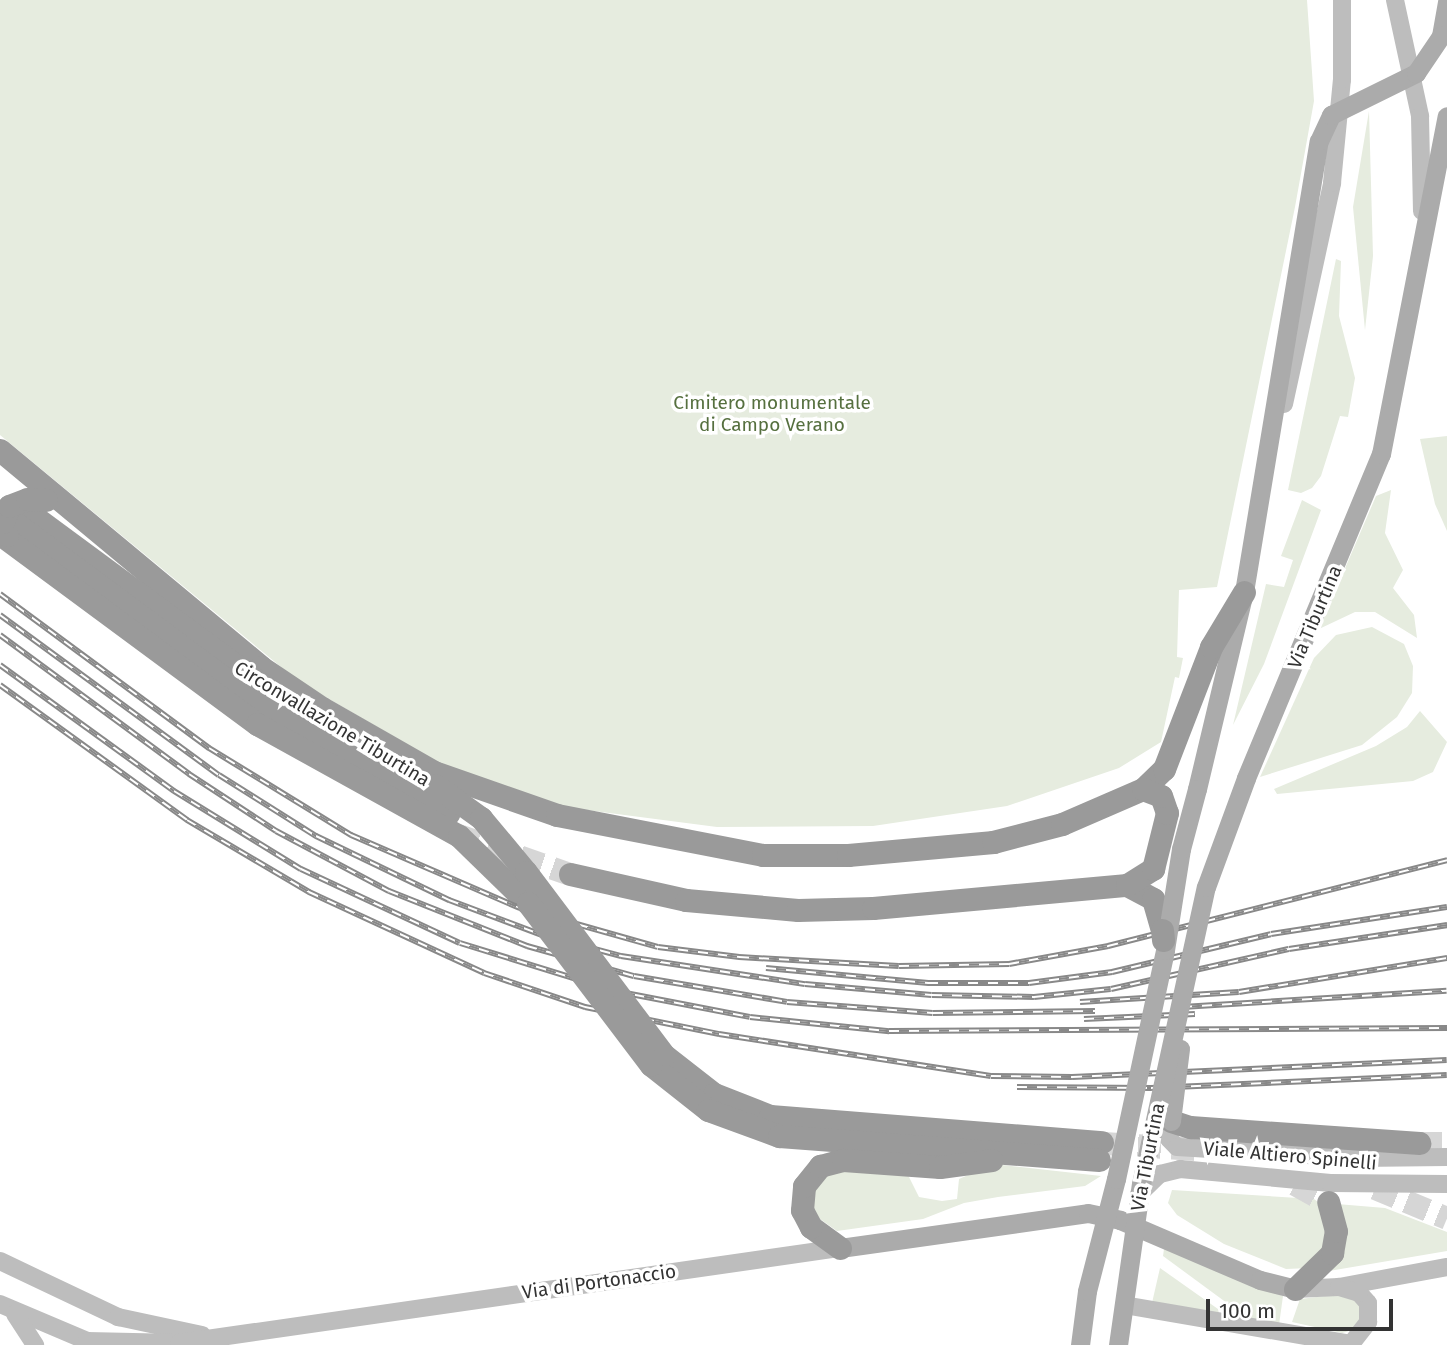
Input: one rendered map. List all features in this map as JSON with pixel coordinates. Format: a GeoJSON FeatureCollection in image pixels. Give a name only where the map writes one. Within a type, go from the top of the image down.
{"type":"FeatureCollection","features":[{"type":"Feature","properties":{"kind":"highway"},"geometry":{"type":"LineString","coordinates":[[0,450],[218,632],[305,697],[449,779],[538,810],[737,852],[848,855],[1014,838],[1152,792],[1164,769],[1211,647],[1244,592]]}},
{"type":"Feature","properties":{"kind":"highway"},"geometry":{"type":"LineString","coordinates":[[63,503],[15,502],[4,515],[13,527],[246,716],[446,828],[485,855],[657,1060],[699,1105],[761,1132],[1026,1153],[1101,1151],[770,1116],[714,1094],[657,1060]]}},
{"type":"Feature","properties":{"kind":"highway","name":"Circonvallazione Tiburtina"},"geometry":{"type":"LineString","coordinates":[[13,527],[168,640],[285,720],[438,806],[485,855]]}},
{"type":"Feature","properties":{"kind":"highway","name":"Circonvallazione Tiburtina"},"geometry":{"type":"LineString","coordinates":[[13,527],[246,675],[457,800],[487,824],[526,872],[657,1060]]}},
{"type":"Feature","properties":{"kind":"highway"},"geometry":{"type":"LineString","coordinates":[[168,640],[214,684]]}},
{"type":"Feature","properties":{"kind":"highway"},"geometry":{"type":"LineString","coordinates":[[570,874],[686,900],[798,910],[883,907],[1128,886],[1150,873],[1167,813],[1152,792]]}},
{"type":"Feature","properties":{"kind":"highway"},"geometry":{"type":"LineString","coordinates":[[1128,886],[1153,899],[1163,940]]}},
{"type":"Feature","properties":{"kind":"highway"},"geometry":{"type":"LineString","coordinates":[[1171,1121],[1194,1127],[1419,1143]]}},
{"type":"Feature","properties":{"kind":"highway"},"geometry":{"type":"LineString","coordinates":[[841,1248],[811,1227],[802,1210],[804,1186],[824,1164],[843,1160],[949,1167],[1026,1153]]}},
{"type":"Feature","properties":{"kind":"highway"},"geometry":{"type":"LineString","coordinates":[[1294,1289],[1332,1253],[1336,1231],[1328,1202]]}},
{"type":"Feature","properties":{"kind":"main road","name":"Via Tiburtina"},"geometry":{"type":"LineString","coordinates":[[1260,505],[1332,183],[1342,80],[1342,0]]}},
{"type":"Feature","properties":{"kind":"main road","name":"Via Tiburtina"},"geometry":{"type":"LineString","coordinates":[[1118,1345],[1142,1187],[1211,869],[1246,778],[1365,499],[1387,430],[1422,234],[1420,116],[1395,0]]}},
{"type":"Feature","properties":{"kind":"main road","name":"Via Tiburtina"},"geometry":{"type":"LineString","coordinates":[[1080,1345],[1085,1299],[1116,1179],[1181,849],[1244,592],[1319,141],[1331,115],[1416,73],[1441,36],[1447,1]]}},
{"type":"Feature","properties":{"kind":"main road"},"geometry":{"type":"LineString","coordinates":[[1422,234],[1447,116]]}},
{"type":"Feature","properties":{"kind":"main road"},"geometry":{"type":"LineString","coordinates":[[1171,1121],[1183,989]]}},
{"type":"Feature","properties":{"kind":"main road","name":"Viale Altiero Spinelli"},"geometry":{"type":"LineString","coordinates":[[1171,1121],[1169,1139],[1181,1147],[1357,1158],[1447,1157]]}},
{"type":"Feature","properties":{"kind":"main road","name":"Viale Altiero Spinelli"},"geometry":{"type":"LineString","coordinates":[[1142,1187],[1176,1169],[1331,1183],[1447,1184]]}},
{"type":"Feature","properties":{"kind":"main road","name":"Via di Portonaccio"},"geometry":{"type":"LineString","coordinates":[[6,1307],[93,1342],[179,1343],[208,1336],[436,1306],[1074,1213],[1105,1216]]}},
{"type":"Feature","properties":{"kind":"main road","name":"Via Tiburtina"},"geometry":{"type":"LineString","coordinates":[[1105,1216],[1136,1225]]}},
{"type":"Feature","properties":{"kind":"main road"},"geometry":{"type":"LineString","coordinates":[[1136,1225],[1260,1280],[1294,1289],[1339,1287],[1447,1267]]}},
{"type":"Feature","properties":{"kind":"main road"},"geometry":{"type":"LineString","coordinates":[[0,1261],[125,1320],[208,1336]]}},
{"type":"Feature","properties":{"kind":"main road"},"geometry":{"type":"LineString","coordinates":[[1367,1299],[1395,1277]]}},
{"type":"Feature","properties":{"kind":"main road"},"geometry":{"type":"LineString","coordinates":[[1339,1287],[1367,1299]]}},
{"type":"Feature","properties":{"kind":"main road"},"geometry":{"type":"LineString","coordinates":[[1124,1305],[1351,1344],[1368,1322],[1367,1299]]}},
{"type":"Feature","properties":{"kind":"main road"},"geometry":{"type":"LineString","coordinates":[[6,1307],[36,1345]]}},
{"type":"Feature","properties":{"kind":"green space","name":"Cimitero monumentale di Campo Verano"},"geometry":{"type":"Polygon","coordinates":[[[0,0],[1307,0],[1314,101],[1295,207],[1217,587],[1179,590],[1177,657],[1183,658],[1179,678],[1175,677],[1161,742],[1119,768],[1007,806],[873,826],[717,827],[563,807],[465,778],[298,681],[0,435],[0,0]]]}},
{"type":"Feature","properties":{"kind":"green space"},"geometry":{"type":"Polygon","coordinates":[[[1369,111],[1373,256],[1365,330],[1353,207],[1369,111]]]}},
{"type":"Feature","properties":{"kind":"green space"},"geometry":{"type":"Polygon","coordinates":[[[1336,259],[1341,261],[1339,316],[1355,378],[1348,417],[1340,416],[1321,476],[1312,488],[1301,493],[1288,490],[1336,259]]]}},
{"type":"Feature","properties":{"kind":"green space"},"geometry":{"type":"Polygon","coordinates":[[[1447,436],[1447,531],[1435,504],[1420,439],[1447,436]]]}},
{"type":"Feature","properties":{"kind":"green space"},"geometry":{"type":"Polygon","coordinates":[[[1391,490],[1385,533],[1403,570],[1393,588],[1414,615],[1417,638],[1375,612],[1355,612],[1319,629],[1376,496],[1391,490]]]}},
{"type":"Feature","properties":{"kind":"green space"},"geometry":{"type":"Polygon","coordinates":[[[1302,500],[1321,510],[1264,664],[1233,725],[1266,584],[1284,587],[1293,560],[1281,556],[1302,500]]]}},
{"type":"Feature","properties":{"kind":"green space"},"geometry":{"type":"Polygon","coordinates":[[[1372,627],[1404,644],[1413,666],[1412,693],[1397,717],[1362,745],[1260,777],[1314,658],[1336,635],[1372,627]]]}},
{"type":"Feature","properties":{"kind":"green space"},"geometry":{"type":"Polygon","coordinates":[[[1420,711],[1447,742],[1433,772],[1413,781],[1277,794],[1274,789],[1376,746],[1407,727],[1420,711]]]}},
{"type":"Feature","properties":{"kind":"green space"},"geometry":{"type":"Polygon","coordinates":[[[993,1164],[1101,1176],[1085,1186],[964,1203],[923,1219],[837,1231],[813,1214],[810,1191],[826,1171],[907,1173],[919,1197],[942,1201],[957,1199],[959,1179],[993,1164]]]}},
{"type":"Feature","properties":{"kind":"green space"},"geometry":{"type":"Polygon","coordinates":[[[1172,1190],[1314,1199],[1322,1205],[1330,1237],[1310,1268],[1286,1269],[1224,1244],[1177,1215],[1168,1203],[1172,1190]]]}},
{"type":"Feature","properties":{"kind":"green space"},"geometry":{"type":"Polygon","coordinates":[[[1337,1204],[1385,1208],[1447,1232],[1447,1251],[1329,1271],[1337,1204]]]}},
{"type":"Feature","properties":{"kind":"green space"},"geometry":{"type":"Polygon","coordinates":[[[1164,1249],[1283,1296],[1279,1325],[1250,1320],[1163,1256],[1164,1249]]]}},
{"type":"Feature","properties":{"kind":"green space"},"geometry":{"type":"Polygon","coordinates":[[[1160,1268],[1218,1309],[1219,1314],[1152,1303],[1160,1268]]]}},
{"type":"Feature","properties":{"kind":"green space"},"geometry":{"type":"Polygon","coordinates":[[[1342,1294],[1359,1300],[1363,1312],[1356,1329],[1342,1333],[1292,1322],[1300,1299],[1342,1294]]]}},
{"type":"Feature","properties":{"kind":"tunnel"},"geometry":{"type":"LineString","coordinates":[[456,834],[570,874]]}},
{"type":"Feature","properties":{"kind":"tunnel"},"geometry":{"type":"LineString","coordinates":[[1104,1143],[1196,1149]]}},
{"type":"Feature","properties":{"kind":"tunnel"},"geometry":{"type":"LineString","coordinates":[[1419,1143],[1447,1143]]}},
{"type":"Feature","properties":{"kind":"tunnel"},"geometry":{"type":"LineString","coordinates":[[1295,1184],[1328,1202]]}},
{"type":"Feature","properties":{"kind":"tunnel"},"geometry":{"type":"LineString","coordinates":[[1375,1188],[1447,1218]]}},
{"type":"Feature","properties":{"kind":"railway"},"geometry":{"type":"LineString","coordinates":[[0,594],[209,748],[351,835],[520,908],[658,947],[739,957],[899,966],[1009,964],[1108,946],[1447,860]]}},
{"type":"Feature","properties":{"kind":"railway"},"geometry":{"type":"LineString","coordinates":[[0,615],[219,775],[316,836],[449,900],[542,935],[621,956],[805,984],[932,995],[1034,997],[1111,989],[1289,949],[1447,925]]}},
{"type":"Feature","properties":{"kind":"railway"},"geometry":{"type":"LineString","coordinates":[[0,635],[189,774],[276,831],[389,891],[527,946],[634,976],[787,1002],[933,1013],[1095,1011]]}},
{"type":"Feature","properties":{"kind":"railway"},"geometry":{"type":"LineString","coordinates":[[0,665],[174,791],[301,869],[460,943],[615,991],[750,1017],[889,1031],[1447,1028]]}},
{"type":"Feature","properties":{"kind":"railway"},"geometry":{"type":"LineString","coordinates":[[0,685],[187,820],[309,892],[484,973],[585,1007],[719,1034],[991,1076],[1072,1077],[1447,1060]]}},
{"type":"Feature","properties":{"kind":"railway"},"geometry":{"type":"LineString","coordinates":[[766,968],[928,983],[1029,983],[1112,972],[1271,934],[1447,907]]}},
{"type":"Feature","properties":{"kind":"railway"},"geometry":{"type":"LineString","coordinates":[[1080,1002],[1239,992],[1447,958]]}},
{"type":"Feature","properties":{"kind":"railway"},"geometry":{"type":"LineString","coordinates":[[1182,1007],[1447,991]]}},
{"type":"Feature","properties":{"kind":"railway"},"geometry":{"type":"LineString","coordinates":[[1084,1019],[1195,1014]]}},
{"type":"Feature","properties":{"kind":"railway"},"geometry":{"type":"LineString","coordinates":[[1017,1087],[1151,1088],[1447,1075]]}}]}
